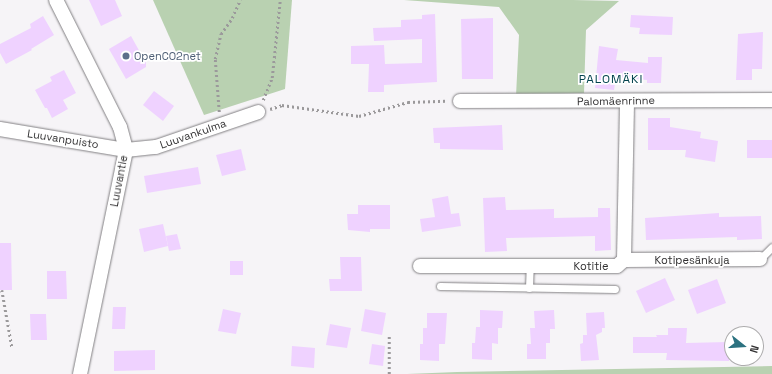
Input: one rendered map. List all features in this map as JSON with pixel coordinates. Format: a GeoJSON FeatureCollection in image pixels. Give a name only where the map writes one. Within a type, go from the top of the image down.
{"type":"FeatureCollection","features":[{"type":"Feature","properties":{"kind":"street","name":"Luuvantie"},"geometry":{"type":"LineString","coordinates":[[56,0],[120,127],[126,150],[80,374]]}},
{"type":"Feature","properties":{"kind":"street","name":"Palomäenrinne"},"geometry":{"type":"LineString","coordinates":[[460,101],[772,100]]}},
{"type":"Feature","properties":{"kind":"street","name":"Kotitie"},"geometry":{"type":"LineString","coordinates":[[420,266],[617,266],[624,260],[626,101]]}},
{"type":"Feature","properties":{"kind":"street","name":"Luuvankulma"},"geometry":{"type":"LineString","coordinates":[[126,150],[156,147],[258,112]]}},
{"type":"Feature","properties":{"kind":"street","name":"Luuvanpuisto"},"geometry":{"type":"LineString","coordinates":[[0,129],[126,150]]}},
{"type":"Feature","properties":{"kind":"street","name":"Kotipesänkuja"},"geometry":{"type":"LineString","coordinates":[[624,260],[760,259]]}},
{"type":"Feature","properties":{"kind":"lane"},"geometry":{"type":"LineString","coordinates":[[760,259],[772,247]]}},
{"type":"Feature","properties":{"kind":"lane"},"geometry":{"type":"LineString","coordinates":[[529,288],[530,265]]}},
{"type":"Feature","properties":{"kind":"lane"},"geometry":{"type":"LineString","coordinates":[[440,286],[615,289]]}},
{"type":"Feature","properties":{"kind":"path"},"geometry":{"type":"LineString","coordinates":[[221,124],[216,85],[215,59],[221,34],[240,0]]}},
{"type":"Feature","properties":{"kind":"path"},"geometry":{"type":"LineString","coordinates":[[258,112],[272,78],[280,0]]}},
{"type":"Feature","properties":{"kind":"path"},"geometry":{"type":"LineString","coordinates":[[258,112],[282,105],[360,116],[408,102],[460,101]]}},
{"type":"Feature","properties":{"kind":"path"},"geometry":{"type":"LineString","coordinates":[[2,290],[12,347]]}},
{"type":"Feature","properties":{"kind":"path"},"geometry":{"type":"LineString","coordinates":[[389,334],[389,374]]}},
{"type":"Feature","properties":{"kind":"green space"},"geometry":{"type":"Polygon","coordinates":[[[153,0],[292,0],[285,89],[204,115],[153,0]]]}},
{"type":"Feature","properties":{"kind":"green space"},"geometry":{"type":"Polygon","coordinates":[[[404,0],[619,1],[586,30],[584,93],[516,96],[519,35],[499,7],[404,0]]]}},
{"type":"Feature","properties":{"kind":"green space"},"geometry":{"type":"Polygon","coordinates":[[[772,366],[772,374],[407,374],[457,372],[772,366]]]}},
{"type":"Feature","properties":{"kind":"building"},"geometry":{"type":"Polygon","coordinates":[[[89,0],[115,0],[122,16],[101,26],[89,0]]]}},
{"type":"Feature","properties":{"kind":"building"},"geometry":{"type":"Polygon","coordinates":[[[435,14],[437,82],[384,85],[384,92],[368,92],[369,64],[351,64],[351,46],[384,45],[385,64],[422,63],[422,39],[374,41],[373,28],[401,27],[401,20],[422,19],[422,15],[435,14]]]}},
{"type":"Feature","properties":{"kind":"building"},"geometry":{"type":"Polygon","coordinates":[[[631,15],[673,17],[672,35],[639,34],[640,28],[630,27],[631,15]]]}},
{"type":"Feature","properties":{"kind":"building"},"geometry":{"type":"Polygon","coordinates":[[[43,16],[54,35],[31,49],[32,50],[6,64],[0,53],[0,44],[31,28],[30,24],[43,16]]]}},
{"type":"Feature","properties":{"kind":"building"},"geometry":{"type":"Polygon","coordinates":[[[493,18],[493,79],[462,79],[461,19],[493,18]]]}},
{"type":"Feature","properties":{"kind":"building"},"geometry":{"type":"Polygon","coordinates":[[[763,32],[762,69],[752,69],[752,80],[736,80],[738,34],[763,32]]]}},
{"type":"Feature","properties":{"kind":"building"},"geometry":{"type":"Polygon","coordinates":[[[131,36],[146,63],[146,67],[126,79],[109,49],[131,36]]]}},
{"type":"Feature","properties":{"kind":"building"},"geometry":{"type":"Polygon","coordinates":[[[599,46],[618,49],[616,60],[648,63],[648,57],[662,57],[661,83],[647,83],[647,80],[616,77],[614,90],[595,88],[599,46]]]}},
{"type":"Feature","properties":{"kind":"building"},"geometry":{"type":"Polygon","coordinates":[[[64,70],[76,93],[63,100],[68,109],[52,118],[35,90],[52,81],[50,77],[64,70]]]}},
{"type":"Feature","properties":{"kind":"building"},"geometry":{"type":"Polygon","coordinates":[[[154,91],[174,106],[163,121],[143,105],[154,91]]]}},
{"type":"Feature","properties":{"kind":"building"},"geometry":{"type":"Polygon","coordinates":[[[648,118],[670,118],[670,127],[701,132],[700,138],[718,141],[715,162],[685,157],[686,150],[648,150],[648,118]]]}},
{"type":"Feature","properties":{"kind":"building"},"geometry":{"type":"Polygon","coordinates":[[[502,125],[503,150],[440,149],[440,143],[434,143],[433,128],[502,125]]]}},
{"type":"Feature","properties":{"kind":"building"},"geometry":{"type":"Polygon","coordinates":[[[747,140],[772,140],[772,158],[747,158],[747,140]]]}},
{"type":"Feature","properties":{"kind":"building"},"geometry":{"type":"Polygon","coordinates":[[[241,149],[246,170],[222,176],[216,155],[241,149]]]}},
{"type":"Feature","properties":{"kind":"building"},"geometry":{"type":"Polygon","coordinates":[[[198,167],[201,184],[147,193],[144,176],[198,167]]]}},
{"type":"Feature","properties":{"kind":"building"},"geometry":{"type":"Polygon","coordinates":[[[448,196],[451,214],[459,213],[461,226],[422,232],[420,219],[435,217],[432,199],[448,196]]]}},
{"type":"Feature","properties":{"kind":"building"},"geometry":{"type":"Polygon","coordinates":[[[505,197],[506,210],[554,209],[554,218],[598,217],[598,208],[610,208],[611,250],[595,251],[595,236],[506,238],[507,251],[485,252],[483,198],[505,197]]]}},
{"type":"Feature","properties":{"kind":"building"},"geometry":{"type":"Polygon","coordinates":[[[358,205],[390,205],[390,229],[370,229],[370,232],[348,230],[347,214],[358,214],[358,205]]]}},
{"type":"Feature","properties":{"kind":"building"},"geometry":{"type":"Polygon","coordinates":[[[719,213],[719,217],[761,216],[762,239],[737,240],[737,237],[646,240],[645,218],[719,213]]]}},
{"type":"Feature","properties":{"kind":"building"},"geometry":{"type":"Polygon","coordinates":[[[163,224],[168,246],[144,252],[139,229],[163,224]]]}},
{"type":"Feature","properties":{"kind":"building"},"geometry":{"type":"Polygon","coordinates":[[[177,234],[181,249],[169,251],[166,236],[177,234]]]}},
{"type":"Feature","properties":{"kind":"building"},"geometry":{"type":"Polygon","coordinates":[[[0,243],[11,243],[12,290],[0,290],[0,243]]]}},
{"type":"Feature","properties":{"kind":"building"},"geometry":{"type":"Polygon","coordinates":[[[340,257],[361,257],[362,291],[330,291],[329,279],[341,279],[340,257]]]}},
{"type":"Feature","properties":{"kind":"building"},"geometry":{"type":"Polygon","coordinates":[[[230,261],[243,261],[243,275],[230,275],[230,261]]]}},
{"type":"Feature","properties":{"kind":"building"},"geometry":{"type":"Polygon","coordinates":[[[47,271],[66,271],[67,299],[47,299],[47,271]]]}},
{"type":"Feature","properties":{"kind":"building"},"geometry":{"type":"Polygon","coordinates":[[[665,278],[675,300],[646,313],[636,291],[665,278]]]}},
{"type":"Feature","properties":{"kind":"building"},"geometry":{"type":"Polygon","coordinates":[[[717,279],[726,303],[697,314],[688,290],[717,279]]]}},
{"type":"Feature","properties":{"kind":"building"},"geometry":{"type":"Polygon","coordinates":[[[113,307],[126,307],[125,329],[112,329],[113,307]]]}},
{"type":"Feature","properties":{"kind":"building"},"geometry":{"type":"Polygon","coordinates":[[[223,309],[241,313],[236,334],[218,331],[223,309]]]}},
{"type":"Feature","properties":{"kind":"building"},"geometry":{"type":"Polygon","coordinates":[[[365,309],[386,313],[382,335],[361,331],[365,309]]]}},
{"type":"Feature","properties":{"kind":"building"},"geometry":{"type":"Polygon","coordinates":[[[480,310],[503,311],[502,328],[498,328],[498,344],[492,343],[492,360],[472,359],[472,343],[475,343],[476,327],[480,327],[480,310]]]}},
{"type":"Feature","properties":{"kind":"building"},"geometry":{"type":"Polygon","coordinates":[[[554,310],[555,329],[550,329],[550,343],[546,343],[546,359],[527,359],[527,344],[531,344],[530,328],[535,328],[534,311],[554,310]]]}},
{"type":"Feature","properties":{"kind":"building"},"geometry":{"type":"Polygon","coordinates":[[[604,312],[605,328],[602,328],[602,332],[596,335],[599,360],[581,361],[580,344],[583,343],[583,335],[587,335],[586,313],[604,312]]]}},
{"type":"Feature","properties":{"kind":"building"},"geometry":{"type":"Polygon","coordinates":[[[427,313],[447,313],[445,344],[439,344],[439,361],[420,360],[420,344],[423,344],[423,328],[427,328],[427,313]]]}},
{"type":"Feature","properties":{"kind":"building"},"geometry":{"type":"Polygon","coordinates":[[[30,314],[46,314],[47,340],[31,340],[30,314]]]}},
{"type":"Feature","properties":{"kind":"building"},"geometry":{"type":"Polygon","coordinates":[[[330,324],[351,328],[347,348],[326,345],[330,324]]]}},
{"type":"Feature","properties":{"kind":"building"},"geometry":{"type":"Polygon","coordinates":[[[668,328],[687,328],[686,343],[724,342],[724,361],[666,360],[667,353],[633,353],[633,337],[657,337],[656,335],[668,335],[668,328]]]}},
{"type":"Feature","properties":{"kind":"building"},"geometry":{"type":"Polygon","coordinates":[[[372,344],[385,346],[383,366],[369,364],[372,344]]]}},
{"type":"Feature","properties":{"kind":"building"},"geometry":{"type":"Polygon","coordinates":[[[292,346],[315,348],[314,368],[291,366],[292,346]]]}},
{"type":"Feature","properties":{"kind":"building"},"geometry":{"type":"Polygon","coordinates":[[[155,350],[155,370],[114,371],[114,351],[155,350]]]}},
{"type":"Feature","properties":{"kind":"place","name":"OpenCO2net"},"geometry":{"type":"Point","coordinates":[126,56]}},
{"type":"Feature","properties":{"kind":"district","name":"PALOMÄKI"},"geometry":{"type":"Point","coordinates":[611,80]}}]}
